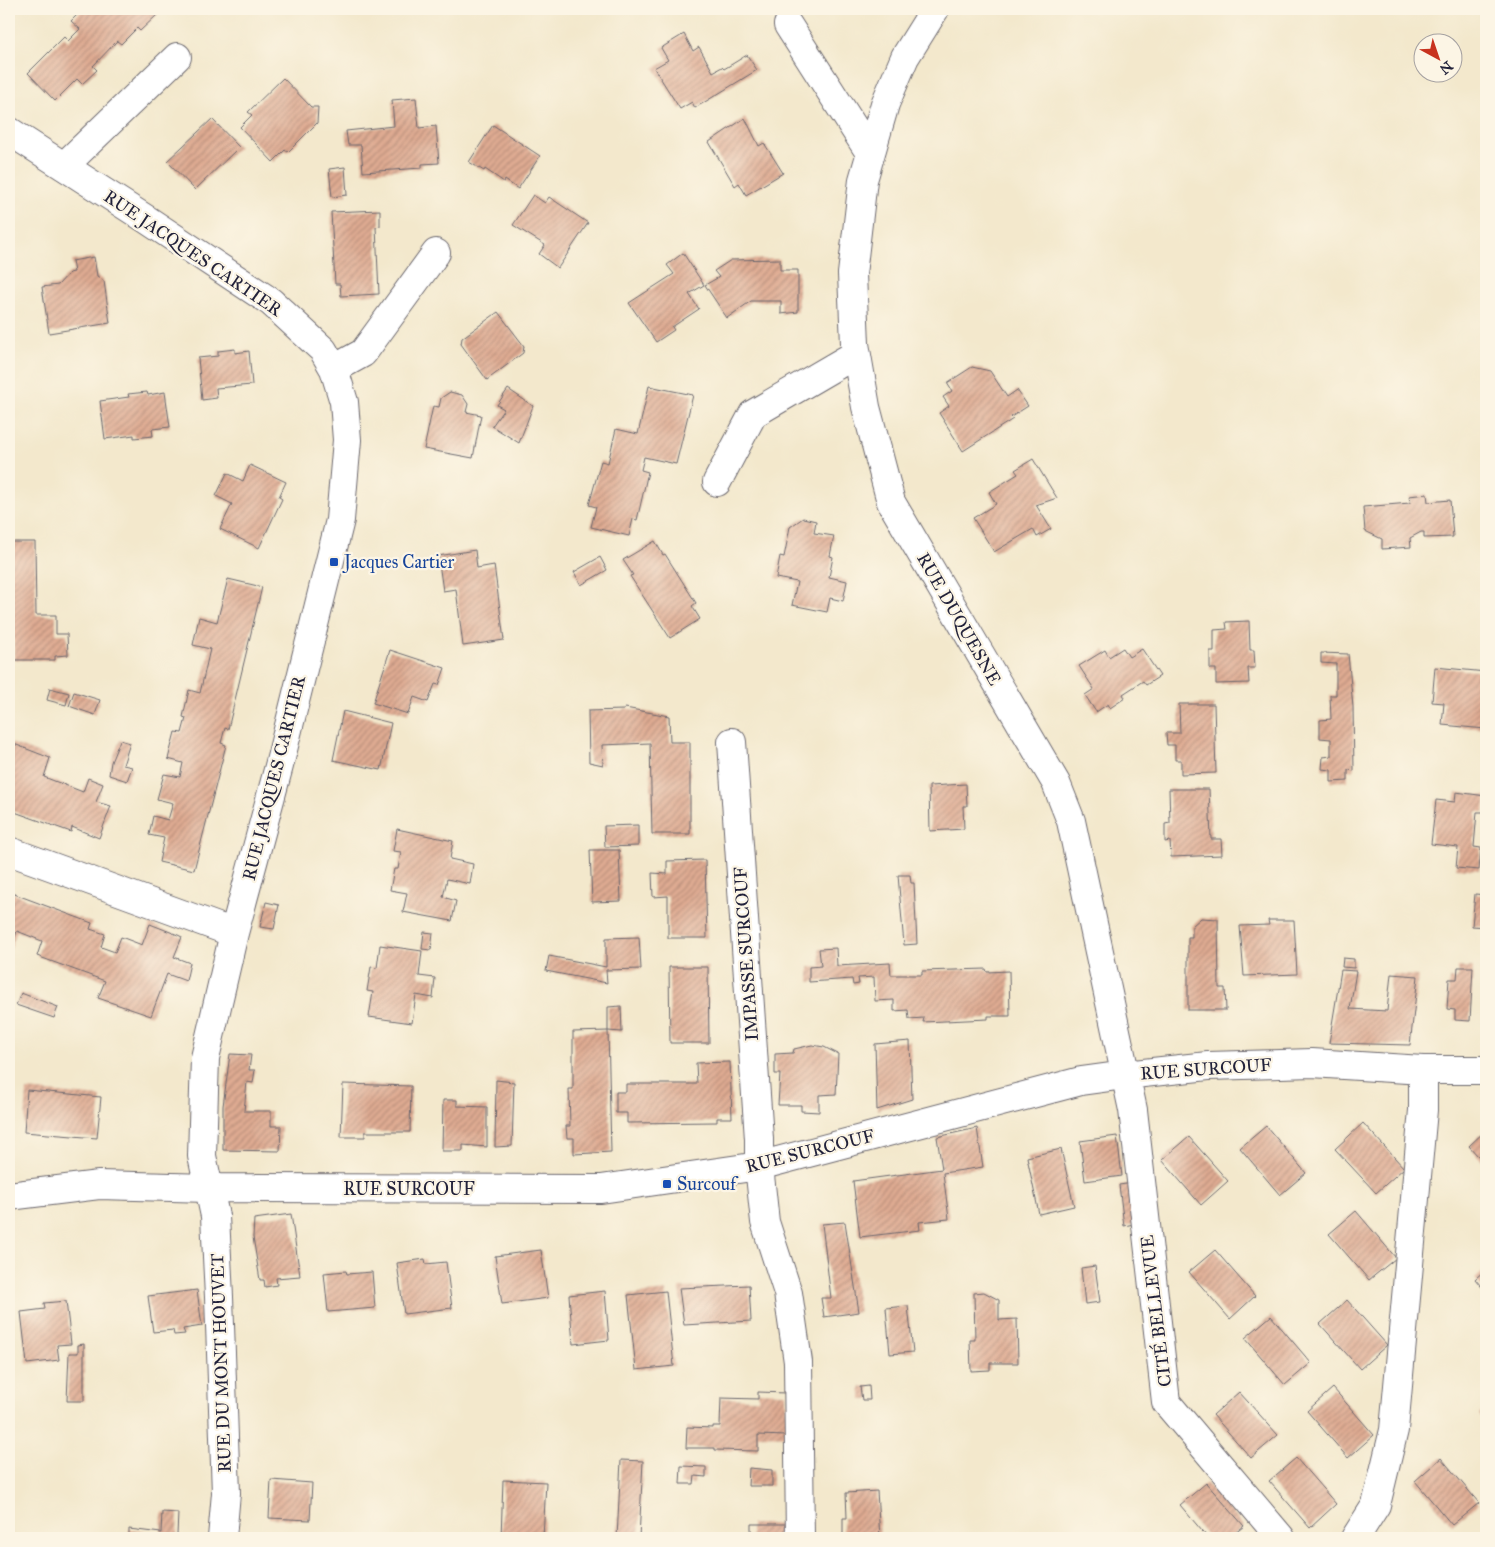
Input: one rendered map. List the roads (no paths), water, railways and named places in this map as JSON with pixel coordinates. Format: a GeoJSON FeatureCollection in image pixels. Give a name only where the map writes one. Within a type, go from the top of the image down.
{"type":"FeatureCollection","features":[{"type":"Feature","properties":{"kind":"street","name":"RUE DUQUESNE"},"geometry":{"type":"LineString","coordinates":[[935,9],[902,65],[885,104],[862,180],[852,274],[856,354],[866,407],[891,502],[1056,784],[1072,822],[1125,1075]]}},
{"type":"Feature","properties":{"kind":"street"},"geometry":{"type":"LineString","coordinates":[[788,24],[870,153]]}},
{"type":"Feature","properties":{"kind":"street"},"geometry":{"type":"LineString","coordinates":[[64,166],[177,57]]}},
{"type":"Feature","properties":{"kind":"street","name":"RUE JACQUES CARTIER"},"geometry":{"type":"LineString","coordinates":[[9,131],[271,302],[323,350],[334,369],[344,402],[347,440],[340,520],[279,766],[234,932],[205,1058],[202,1156],[208,1188]]}},
{"type":"Feature","properties":{"kind":"street"},"geometry":{"type":"LineString","coordinates":[[334,369],[363,354],[436,253]]}},
{"type":"Feature","properties":{"kind":"street"},"geometry":{"type":"LineString","coordinates":[[718,482],[753,414],[856,354]]}},
{"type":"Feature","properties":{"kind":"street","name":"IMPASSE SURCOUF"},"geometry":{"type":"LineString","coordinates":[[732,742],[759,1139],[759,1166],[765,1222],[788,1293],[798,1362],[800,1538]]}},
{"type":"Feature","properties":{"kind":"street"},"geometry":{"type":"LineString","coordinates":[[9,851],[234,932]]}},
{"type":"Feature","properties":{"kind":"street","name":"RUE SURCOUF"},"geometry":{"type":"LineString","coordinates":[[9,1196],[99,1185],[208,1188],[601,1189],[759,1166],[1081,1081],[1125,1075],[1208,1066],[1312,1063],[1423,1070],[1486,1070]]}},
{"type":"Feature","properties":{"kind":"street"},"geometry":{"type":"LineString","coordinates":[[1355,1538],[1376,1505],[1394,1430],[1423,1110],[1423,1070]]}},
{"type":"Feature","properties":{"kind":"street","name":"CITÉ BELLEVUE"},"geometry":{"type":"LineString","coordinates":[[1125,1075],[1133,1110],[1166,1402],[1281,1538]]}},
{"type":"Feature","properties":{"kind":"street","name":"RUE DU MONT HOUVET"},"geometry":{"type":"LineString","coordinates":[[208,1188],[214,1216],[219,1306],[226,1493],[222,1538]]}},
{"type":"Feature","properties":{"kind":"place","name":"Jacques Cartier"},"geometry":{"type":"Point","coordinates":[334,562]}},
{"type":"Feature","properties":{"kind":"place","name":"Surcouf"},"geometry":{"type":"Point","coordinates":[667,1184]}}]}
